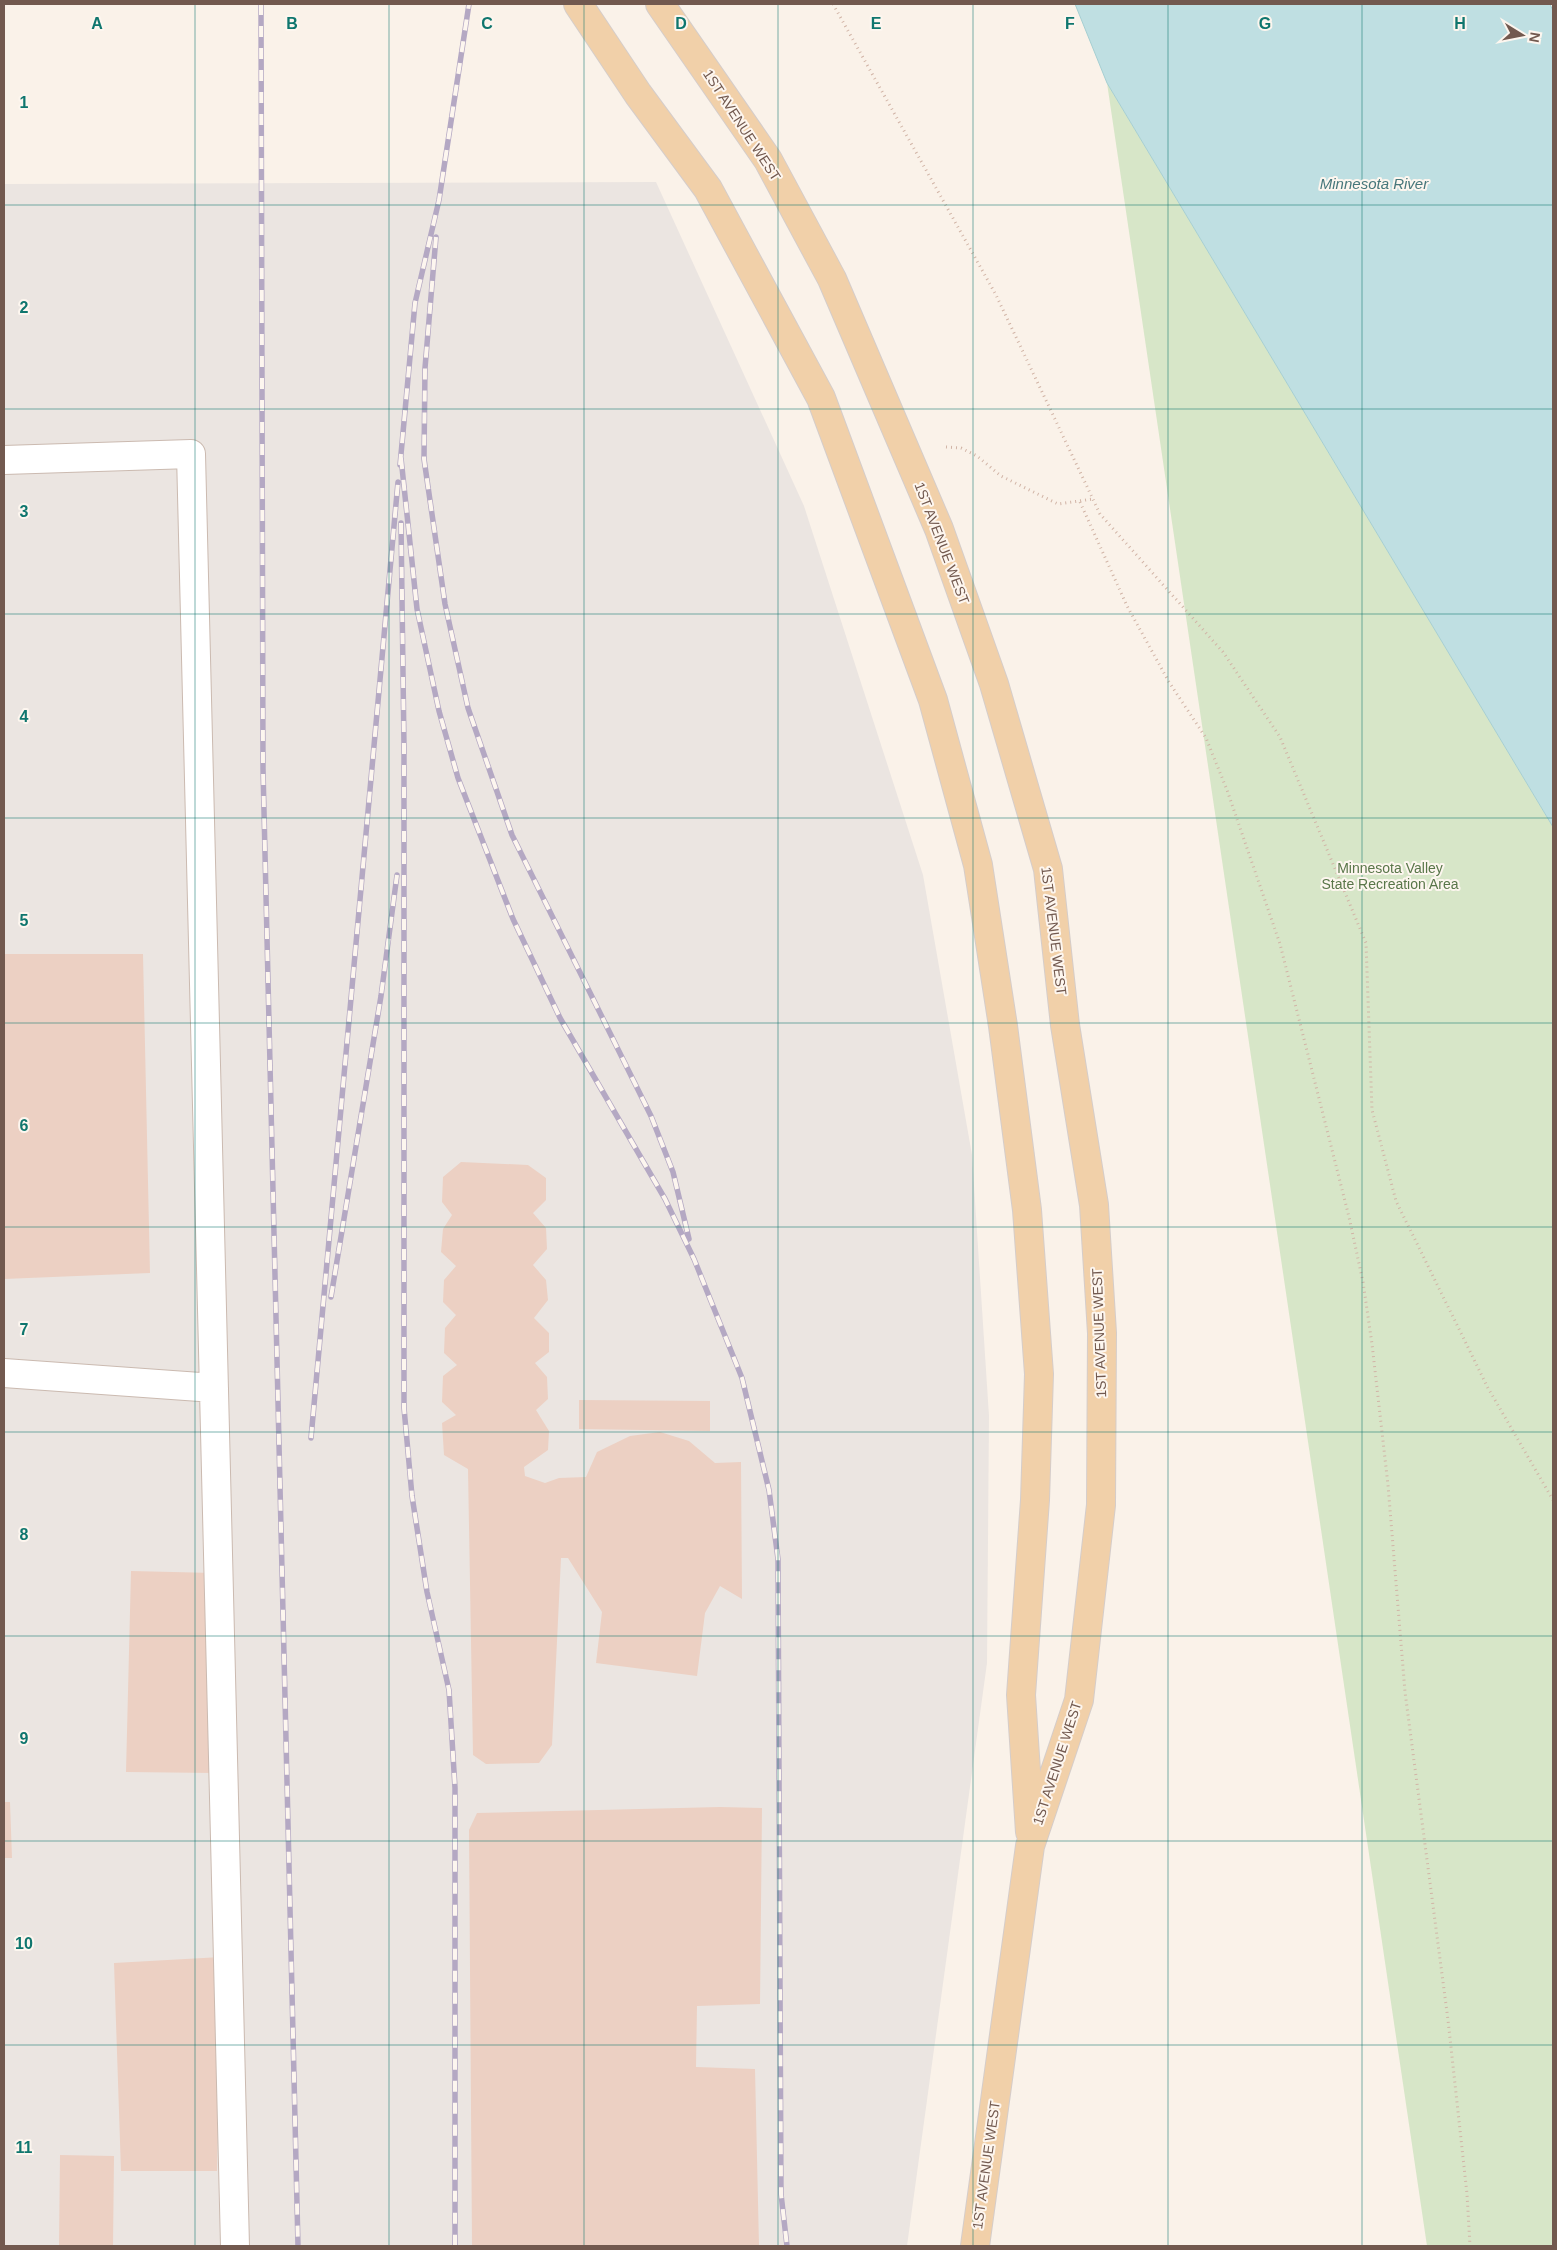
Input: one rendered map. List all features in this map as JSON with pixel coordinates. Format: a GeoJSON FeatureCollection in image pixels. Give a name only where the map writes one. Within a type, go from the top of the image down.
{"type":"FeatureCollection","features":[{"type":"Feature","properties":{"kind":"main road","name":"1ST AVENUE WEST"},"geometry":{"type":"LineString","coordinates":[[578,4],[638,94],[708,189],[821,398],[933,700],[978,865],[1003,1026],[1027,1210],[1039,1374],[1035,1500],[1021,1695],[1030,1846]]}},
{"type":"Feature","properties":{"kind":"main road","name":"1ST AVENUE WEST"},"geometry":{"type":"LineString","coordinates":[[660,4],[768,160],[832,279],[939,529],[994,684],[1048,869],[1066,1025],[1094,1205],[1102,1333],[1101,1504],[1079,1700],[1030,1846],[975,2246]]}},
{"type":"Feature","properties":{"kind":"lane"},"geometry":{"type":"LineString","coordinates":[[4,460],[191,454],[235,2246]]}},
{"type":"Feature","properties":{"kind":"lane"},"geometry":{"type":"LineString","coordinates":[[4,1373],[214,1388]]}},
{"type":"Feature","properties":{"kind":"path"},"geometry":{"type":"LineString","coordinates":[[833,4],[996,295],[1100,514],[1223,652],[1280,737],[1366,943],[1372,1110],[1396,1201],[1488,1388],[1553,1500]]}},
{"type":"Feature","properties":{"kind":"path"},"geometry":{"type":"LineString","coordinates":[[946,446],[961,448],[977,456],[1001,476],[1058,504],[1093,500]]}},
{"type":"Feature","properties":{"kind":"path"},"geometry":{"type":"LineString","coordinates":[[1080,502],[1127,606],[1169,682],[1206,738],[1227,790],[1280,944],[1349,1217],[1363,1282],[1374,1363],[1388,1485],[1405,1692],[1448,2020],[1467,2194],[1470,2246]]}},
{"type":"Feature","properties":{"kind":"shaded area"},"geometry":{"type":"Polygon","coordinates":[[[656,182],[804,506],[923,875],[972,1155],[989,1416],[987,1663],[907,2246],[4,2246],[4,184],[656,182]]]}},
{"type":"Feature","properties":{"kind":"green space","name":"Minnesota Valley State Recreation Area"},"geometry":{"type":"Polygon","coordinates":[[[1107,83],[1553,827],[1553,2246],[1427,2246],[1107,83]]]}},
{"type":"Feature","properties":{"kind":"water","name":"Minnesota River"},"geometry":{"type":"Polygon","coordinates":[[[1075,4],[1550,4],[1553,11],[1553,827],[1107,83],[1075,4]]]}},
{"type":"Feature","properties":{"kind":"building"},"geometry":{"type":"Polygon","coordinates":[[[4,954],[143,954],[150,1273],[4,1279],[4,954]]]}},
{"type":"Feature","properties":{"kind":"building"},"geometry":{"type":"Polygon","coordinates":[[[461,1162],[528,1165],[546,1178],[546,1200],[533,1213],[546,1228],[547,1249],[533,1265],[546,1280],[548,1300],[534,1318],[549,1333],[549,1352],[535,1363],[547,1377],[548,1399],[536,1410],[549,1431],[548,1450],[524,1467],[525,1476],[545,1483],[559,1478],[586,1477],[597,1452],[630,1436],[660,1432],[689,1441],[715,1463],[741,1462],[742,1599],[720,1586],[705,1613],[697,1676],[596,1663],[602,1612],[568,1558],[561,1558],[552,1745],[539,1763],[486,1764],[473,1755],[468,1469],[444,1455],[442,1423],[456,1415],[442,1402],[443,1376],[457,1365],[444,1353],[445,1328],[456,1315],[443,1302],[444,1280],[456,1266],[441,1252],[443,1229],[452,1215],[442,1202],[443,1177],[461,1162]]]}},
{"type":"Feature","properties":{"kind":"building"},"geometry":{"type":"Polygon","coordinates":[[[579,1400],[710,1401],[710,1431],[579,1429],[579,1400]]]}},
{"type":"Feature","properties":{"kind":"building"},"geometry":{"type":"Polygon","coordinates":[[[131,1571],[214,1573],[215,1773],[126,1772],[131,1571]]]}},
{"type":"Feature","properties":{"kind":"building"},"geometry":{"type":"Polygon","coordinates":[[[4,1802],[10,1802],[12,1858],[4,1858],[4,1802]]]}},
{"type":"Feature","properties":{"kind":"building"},"geometry":{"type":"Polygon","coordinates":[[[720,1807],[762,1808],[760,2004],[697,2006],[696,2067],[755,2069],[759,2246],[472,2246],[469,1830],[477,1813],[720,1807]]]}},
{"type":"Feature","properties":{"kind":"building"},"geometry":{"type":"Polygon","coordinates":[[[221,1957],[217,2171],[121,2171],[114,1963],[221,1957]]]}},
{"type":"Feature","properties":{"kind":"building"},"geometry":{"type":"Polygon","coordinates":[[[60,2155],[114,2156],[113,2246],[59,2246],[60,2155]]]}},
{"type":"Feature","properties":{"kind":"railway"},"geometry":{"type":"LineString","coordinates":[[261,4],[263,769],[298,2246]]}},
{"type":"Feature","properties":{"kind":"railway"},"geometry":{"type":"LineString","coordinates":[[400,465],[415,303],[439,200],[469,4]]}},
{"type":"Feature","properties":{"kind":"railway"},"geometry":{"type":"LineString","coordinates":[[436,237],[425,368],[424,459],[445,604],[468,708],[512,835],[651,1116],[673,1172],[689,1239]]}},
{"type":"Feature","properties":{"kind":"railway"},"geometry":{"type":"LineString","coordinates":[[401,458],[417,609],[439,711],[458,778],[513,919],[560,1018],[665,1199],[694,1259],[742,1378],[769,1490],[778,1559],[781,2194],[787,2246]]}},
{"type":"Feature","properties":{"kind":"railway"},"geometry":{"type":"LineString","coordinates":[[311,1438],[398,482]]}},
{"type":"Feature","properties":{"kind":"railway"},"geometry":{"type":"LineString","coordinates":[[401,523],[404,747],[404,1408],[412,1496],[427,1592],[449,1690],[455,1788],[455,2246]]}},
{"type":"Feature","properties":{"kind":"railway"},"geometry":{"type":"LineString","coordinates":[[331,1297],[381,996],[397,875]]}}]}
